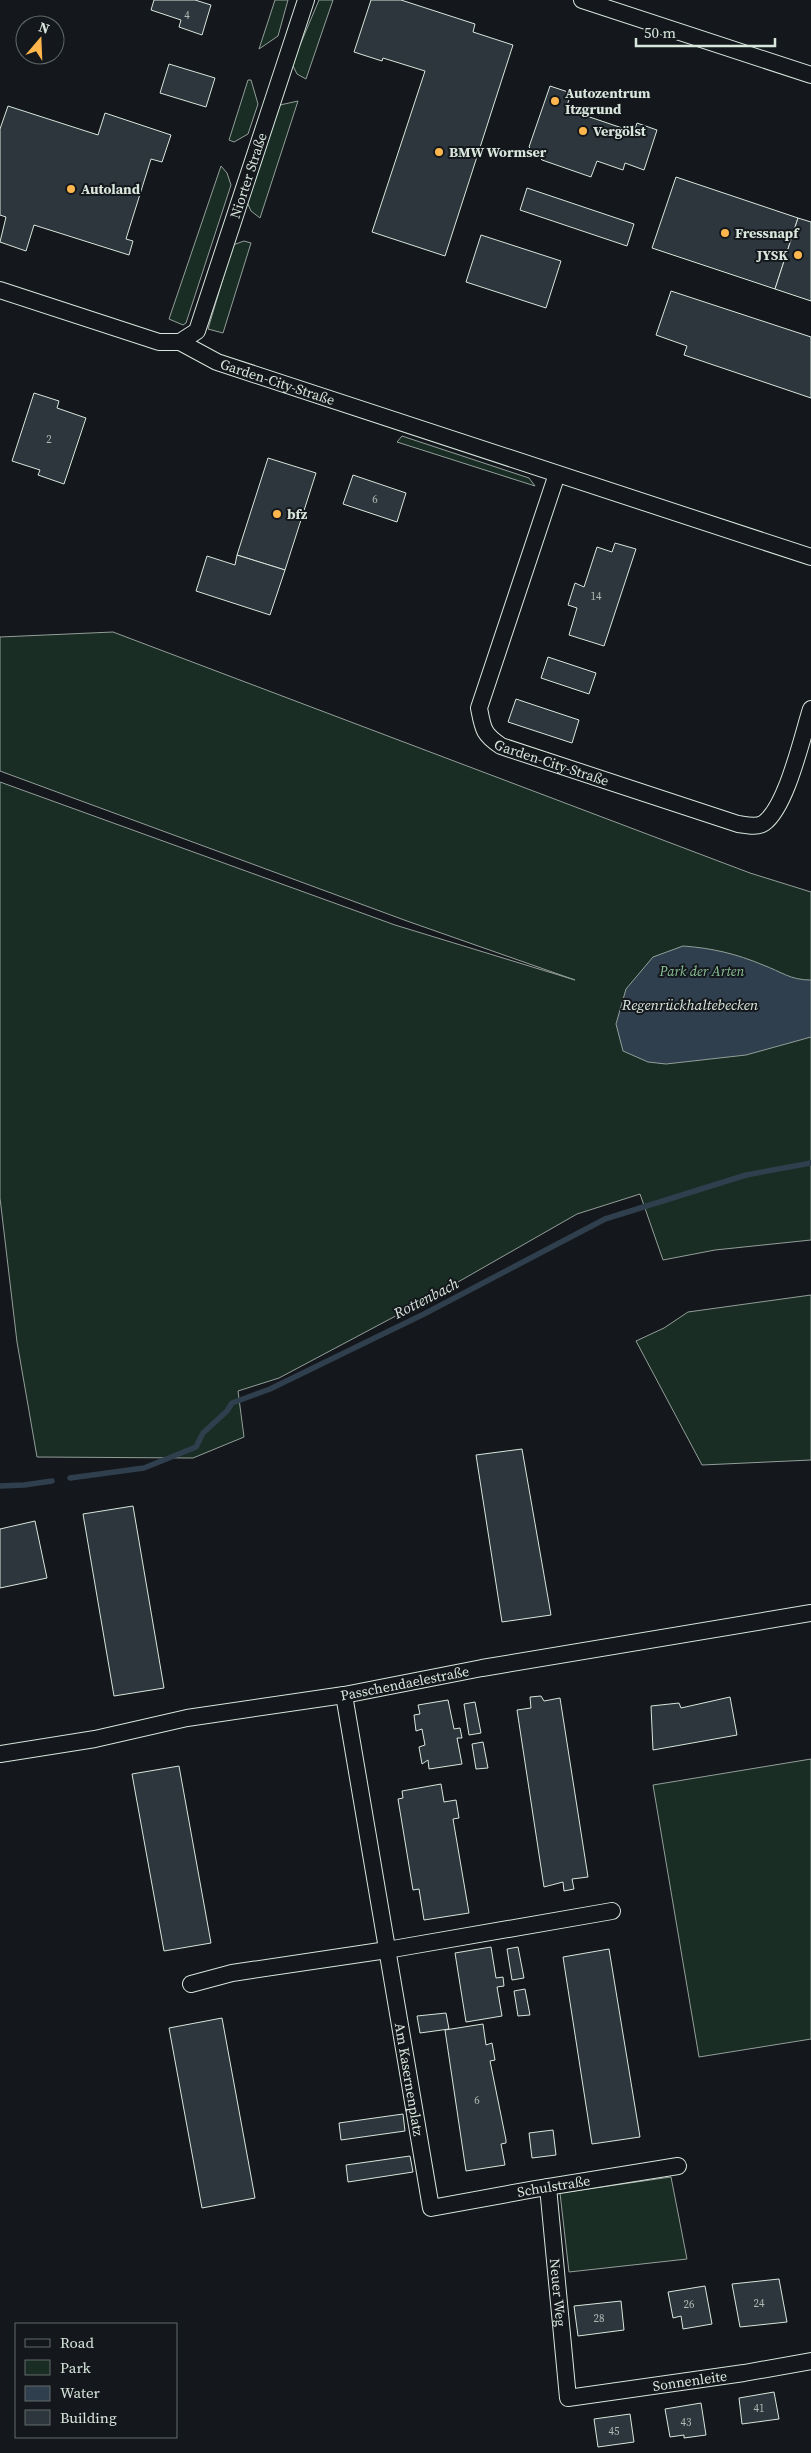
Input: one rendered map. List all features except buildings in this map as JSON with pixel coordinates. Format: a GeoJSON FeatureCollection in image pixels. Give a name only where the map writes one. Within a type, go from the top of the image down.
{"type":"FeatureCollection","features":[{"type":"Feature","properties":{"kind":"street","name":"Niorter Straße"},"geometry":{"type":"LineString","coordinates":[[180,342],[197,331],[306,0]]}},
{"type":"Feature","properties":{"kind":"street"},"geometry":{"type":"LineString","coordinates":[[582,0],[811,75]]}},
{"type":"Feature","properties":{"kind":"street","name":"Garden-City-Straße"},"geometry":{"type":"LineString","coordinates":[[0,290],[159,342],[180,342],[217,362],[811,557]]}},
{"type":"Feature","properties":{"kind":"street","name":"Garden-City-Straße"},"geometry":{"type":"LineString","coordinates":[[556,474],[479,708],[484,732],[490,738],[501,746],[738,824],[754,826],[764,824],[777,808],[811,709]]}},
{"type":"Feature","properties":{"kind":"street","name":"Passchendaelestraße"},"geometry":{"type":"LineString","coordinates":[[0,1754],[95,1738],[187,1718],[344,1695],[482,1668],[811,1614]]}},
{"type":"Feature","properties":{"kind":"street","name":"Am Kasernenplatz"},"geometry":{"type":"LineString","coordinates":[[344,1695],[431,2208]]}},
{"type":"Feature","properties":{"kind":"street"},"geometry":{"type":"LineString","coordinates":[[191,1984],[232,1973],[387,1950],[612,1911]]}},
{"type":"Feature","properties":{"kind":"street","name":"Schulstraße"},"geometry":{"type":"LineString","coordinates":[[431,2208],[678,2166]]}},
{"type":"Feature","properties":{"kind":"street","name":"Neuer Weg"},"geometry":{"type":"LineString","coordinates":[[548,2187],[568,2398]]}},
{"type":"Feature","properties":{"kind":"street","name":"Sonnenleite"},"geometry":{"type":"LineString","coordinates":[[568,2398],[744,2373],[811,2360]]}},
{"type":"Feature","properties":{"kind":"green space"},"geometry":{"type":"Polygon","coordinates":[[[275,0],[288,0],[278,36],[259,49],[275,0]]]}},
{"type":"Feature","properties":{"kind":"green space"},"geometry":{"type":"Polygon","coordinates":[[[319,0],[333,0],[306,79],[297,74],[292,64],[319,0]]]}},
{"type":"Feature","properties":{"kind":"green space"},"geometry":{"type":"Polygon","coordinates":[[[248,80],[251,80],[258,104],[248,134],[234,142],[229,140],[248,80]]]}},
{"type":"Feature","properties":{"kind":"green space"},"geometry":{"type":"Polygon","coordinates":[[[298,101],[260,218],[251,211],[247,202],[280,105],[298,101]]]}},
{"type":"Feature","properties":{"kind":"green space"},"geometry":{"type":"Polygon","coordinates":[[[221,166],[227,173],[231,185],[186,323],[183,325],[169,319],[221,166]]]}},
{"type":"Feature","properties":{"kind":"green space"},"geometry":{"type":"Polygon","coordinates":[[[244,241],[251,243],[223,333],[208,329],[233,245],[244,241]]]}},
{"type":"Feature","properties":{"kind":"green space"},"geometry":{"type":"Polygon","coordinates":[[[402,436],[529,478],[535,486],[397,442],[402,436]]]}},
{"type":"Feature","properties":{"kind":"green space","name":"Park der Arten"},"geometry":{"type":"Polygon","coordinates":[[[113,632],[750,873],[811,892],[811,1240],[715,1250],[663,1260],[640,1194],[577,1214],[437,1294],[279,1378],[238,1391],[244,1437],[193,1458],[37,1457],[17,1342],[0,1198],[0,782],[395,925],[575,980],[407,921],[0,771],[0,637],[113,632]]]}},
{"type":"Feature","properties":{"kind":"green space"},"geometry":{"type":"Polygon","coordinates":[[[811,1295],[811,1460],[702,1465],[636,1341],[664,1328],[688,1312],[811,1295]]]}},
{"type":"Feature","properties":{"kind":"green space"},"geometry":{"type":"Polygon","coordinates":[[[811,1759],[811,2039],[699,2057],[653,1785],[811,1759]]]}},
{"type":"Feature","properties":{"kind":"green space"},"geometry":{"type":"Polygon","coordinates":[[[671,2177],[687,2259],[569,2272],[560,2193],[671,2177]]]}},
{"type":"Feature","properties":{"kind":"water","name":"Regenrückhaltebecken"},"geometry":{"type":"Polygon","coordinates":[[[683,946],[704,948],[734,955],[792,977],[811,980],[811,1037],[746,1055],[666,1064],[648,1062],[623,1051],[616,1024],[626,989],[653,957],[683,946]]]}},
{"type":"Feature","properties":{"kind":"waterway","name":"Rottenbach"},"geometry":{"type":"LineString","coordinates":[[70,1478],[144,1468],[196,1447],[203,1433],[227,1411],[232,1403],[270,1389],[424,1314],[605,1219],[746,1175],[811,1163]]}},
{"type":"Feature","properties":{"kind":"waterway","name":"Rottenbach"},"geometry":{"type":"LineString","coordinates":[[0,1486],[52,1481]]}},
{"type":"Feature","properties":{"kind":"place","name":"Autozentrum Itzgrund"},"geometry":{"type":"Point","coordinates":[555,101]}},
{"type":"Feature","properties":{"kind":"place","name":"Vergölst"},"geometry":{"type":"Point","coordinates":[583,131]}},
{"type":"Feature","properties":{"kind":"place","name":"BMW Wormser"},"geometry":{"type":"Point","coordinates":[439,152]}},
{"type":"Feature","properties":{"kind":"place","name":"Autoland"},"geometry":{"type":"Point","coordinates":[71,189]}},
{"type":"Feature","properties":{"kind":"place","name":"Fressnapf"},"geometry":{"type":"Point","coordinates":[725,233]}},
{"type":"Feature","properties":{"kind":"place","name":"JYSK"},"geometry":{"type":"Point","coordinates":[798,255]}},
{"type":"Feature","properties":{"kind":"place","name":"bfz"},"geometry":{"type":"Point","coordinates":[277,514]}}]}
